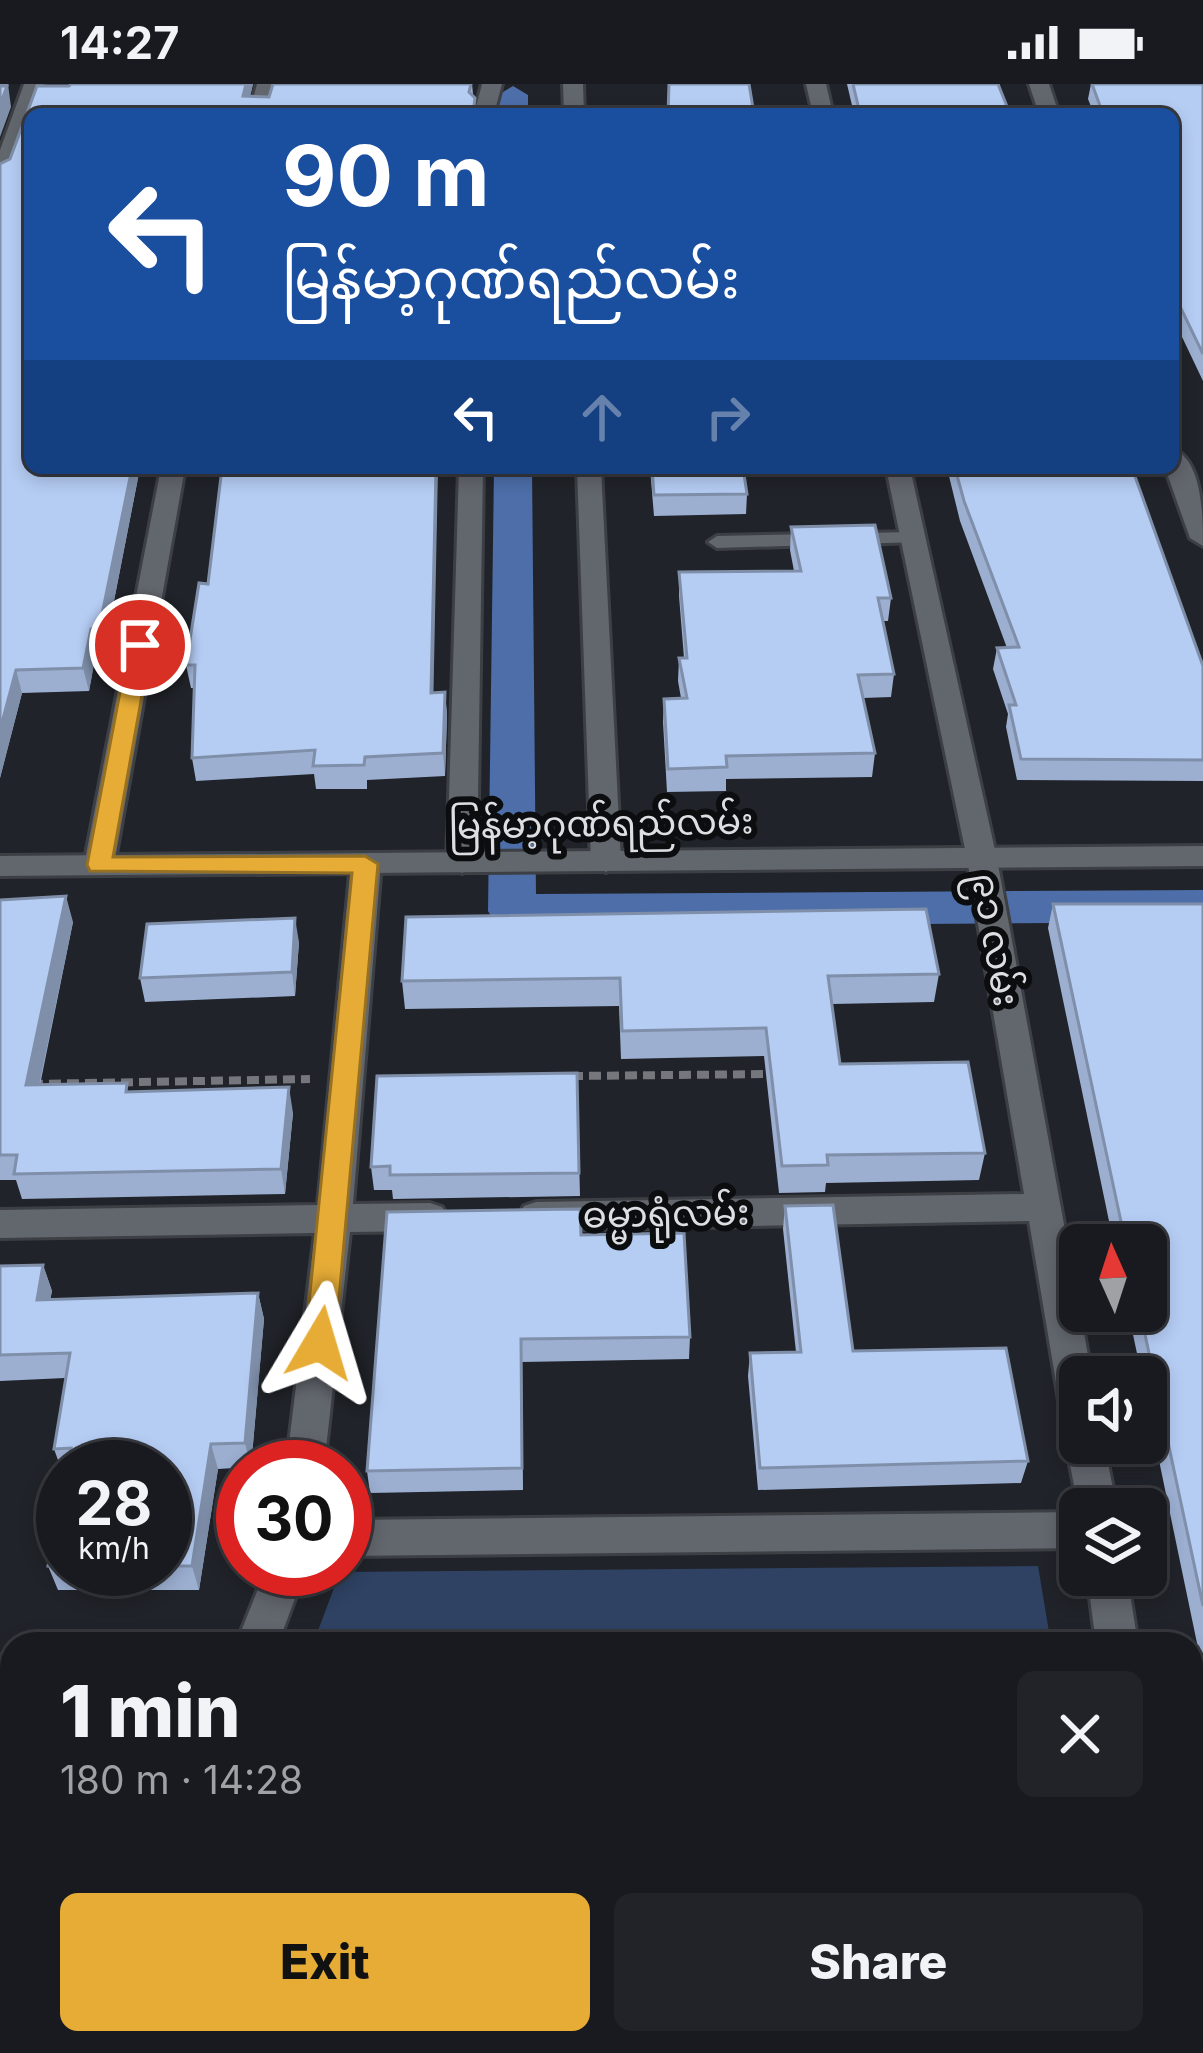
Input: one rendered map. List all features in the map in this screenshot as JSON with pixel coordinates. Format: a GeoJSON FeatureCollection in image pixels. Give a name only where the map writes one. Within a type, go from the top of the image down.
{"type":"FeatureCollection","features":[{"type":"Feature","properties":{"kind":"street"},"geometry":{"type":"LineString","coordinates":[[0,178],[24,112]]}},
{"type":"Feature","properties":{"kind":"street"},"geometry":{"type":"LineString","coordinates":[[1179,472],[1203,538]]}},
{"type":"Feature","properties":{"kind":"street"},"geometry":{"type":"LineString","coordinates":[[99,865],[172,474]]}},
{"type":"Feature","properties":{"kind":"street"},"geometry":{"type":"LineString","coordinates":[[462,863],[471,474]]}},
{"type":"Feature","properties":{"kind":"street"},"geometry":{"type":"LineString","coordinates":[[589,474],[607,862]]}},
{"type":"Feature","properties":{"kind":"street","name":"၉၁ လမ်း"},"geometry":{"type":"LineString","coordinates":[[899,474],[982,859],[1070,1356]]}},
{"type":"Feature","properties":{"kind":"street","name":"မြန်မာ့ဂုဏ်ရည်လမ်း"},"geometry":{"type":"LineString","coordinates":[[0,866],[1203,856]]}},
{"type":"Feature","properties":{"kind":"street"},"geometry":{"type":"LineString","coordinates":[[308,1440],[334,1219],[365,864]]}},
{"type":"Feature","properties":{"kind":"street","name":"ဓမ္မာရုံလမ်း"},"geometry":{"type":"LineString","coordinates":[[0,1224],[1045,1207]]}},
{"type":"Feature","properties":{"kind":"street"},"geometry":{"type":"LineString","coordinates":[[372,1538],[1059,1530]]}},
{"type":"Feature","properties":{"kind":"street"},"geometry":{"type":"LineString","coordinates":[[262,1632],[276,1596]]}},
{"type":"Feature","properties":{"kind":"street"},"geometry":{"type":"LineString","coordinates":[[1110,1596],[1115,1632]]}},
{"type":"Feature","properties":{"kind":"lane"},"geometry":{"type":"LineString","coordinates":[[717,542],[914,538]]}},
{"type":"Feature","properties":{"kind":"path"},"geometry":{"type":"LineString","coordinates":[[556,1076],[788,1073]]}},
{"type":"Feature","properties":{"kind":"path"},"geometry":{"type":"LineString","coordinates":[[23,1084],[347,1078]]}},
{"type":"Feature","properties":{"kind":"shaded area"},"geometry":{"type":"Polygon","coordinates":[[[1038,1566],[1049,1632],[318,1632],[331,1596],[372,1596],[372,1572],[1038,1566]]]}},
{"type":"Feature","properties":{"kind":"building"},"geometry":{"type":"Polygon","coordinates":[[[246,84],[243,96],[269,97],[273,84],[471,84],[469,92],[475,98],[474,108],[29,108],[37,86],[246,84]]]}},
{"type":"Feature","properties":{"kind":"building"},"geometry":{"type":"Polygon","coordinates":[[[669,84],[749,84],[753,108],[668,108],[669,84]]]}},
{"type":"Feature","properties":{"kind":"building"},"geometry":{"type":"Polygon","coordinates":[[[853,84],[998,84],[1008,108],[859,108],[853,84]]]}},
{"type":"Feature","properties":{"kind":"building"},"geometry":{"type":"Polygon","coordinates":[[[1092,84],[1203,84],[1203,354],[1179,304],[1179,108],[1101,108],[1092,84]]]}},
{"type":"Feature","properties":{"kind":"building"},"geometry":{"type":"Polygon","coordinates":[[[24,121],[24,474],[131,474],[99,629],[91,629],[83,668],[16,670],[0,730],[0,164],[10,159],[24,121]]]}},
{"type":"Feature","properties":{"kind":"building"},"geometry":{"type":"Polygon","coordinates":[[[221,474],[436,474],[431,693],[445,692],[443,753],[365,757],[364,765],[313,766],[315,750],[192,758],[195,665],[186,665],[199,583],[208,584],[221,474]]]}},
{"type":"Feature","properties":{"kind":"building"},"geometry":{"type":"Polygon","coordinates":[[[652,474],[744,474],[747,494],[654,495],[652,474]]]}},
{"type":"Feature","properties":{"kind":"building"},"geometry":{"type":"Polygon","coordinates":[[[957,474],[1134,474],[1203,666],[1203,760],[1021,759],[1009,705],[1016,705],[997,648],[1019,647],[957,474]]]}},
{"type":"Feature","properties":{"kind":"building"},"geometry":{"type":"Polygon","coordinates":[[[875,525],[891,598],[878,598],[894,674],[858,675],[875,753],[726,756],[727,767],[668,769],[664,699],[687,698],[679,658],[687,658],[679,572],[801,571],[791,527],[875,525]]]}},
{"type":"Feature","properties":{"kind":"building"},"geometry":{"type":"Polygon","coordinates":[[[66,896],[26,1085],[127,1083],[126,1092],[289,1087],[281,1169],[14,1174],[17,1155],[0,1155],[0,900],[66,896]]]}},
{"type":"Feature","properties":{"kind":"building"},"geometry":{"type":"Polygon","coordinates":[[[1053,904],[1203,904],[1203,1606],[1167,1437],[1167,1356],[1150,1356],[1144,1332],[1167,1332],[1167,1224],[1122,1224],[1053,904]]]}},
{"type":"Feature","properties":{"kind":"building"},"geometry":{"type":"Polygon","coordinates":[[[926,909],[939,974],[828,976],[840,1064],[968,1062],[985,1153],[827,1155],[828,1165],[782,1166],[766,1028],[622,1031],[620,978],[402,981],[406,917],[926,909]]]}},
{"type":"Feature","properties":{"kind":"building"},"geometry":{"type":"Polygon","coordinates":[[[295,918],[292,972],[140,978],[147,924],[295,918]]]}},
{"type":"Feature","properties":{"kind":"building"},"geometry":{"type":"Polygon","coordinates":[[[577,1073],[579,1173],[390,1175],[390,1166],[371,1167],[377,1076],[577,1073]]]}},
{"type":"Feature","properties":{"kind":"building"},"geometry":{"type":"Polygon","coordinates":[[[833,1205],[853,1351],[1006,1348],[1028,1461],[760,1468],[750,1353],[801,1352],[785,1206],[833,1205]]]}},
{"type":"Feature","properties":{"kind":"building"},"geometry":{"type":"Polygon","coordinates":[[[580,1209],[581,1235],[684,1233],[690,1337],[521,1339],[522,1468],[372,1471],[369,1440],[387,1212],[580,1209]]]}},
{"type":"Feature","properties":{"kind":"building"},"geometry":{"type":"Polygon","coordinates":[[[43,1265],[37,1300],[258,1293],[245,1440],[211,1444],[192,1566],[192,1440],[56,1440],[70,1353],[0,1355],[0,1266],[43,1265]]]}},
{"type":"Feature","properties":{"kind":"waterway"},"geometry":{"type":"LineString","coordinates":[[513,95],[513,108]]}},
{"type":"Feature","properties":{"kind":"waterway"},"geometry":{"type":"LineString","coordinates":[[513,474],[512,911],[1203,906]]}},
{"type":"Feature","properties":{"kind":"route"},"geometry":{"type":"LineString","coordinates":[[140,645],[99,865],[365,864],[320,1343]]}}]}
